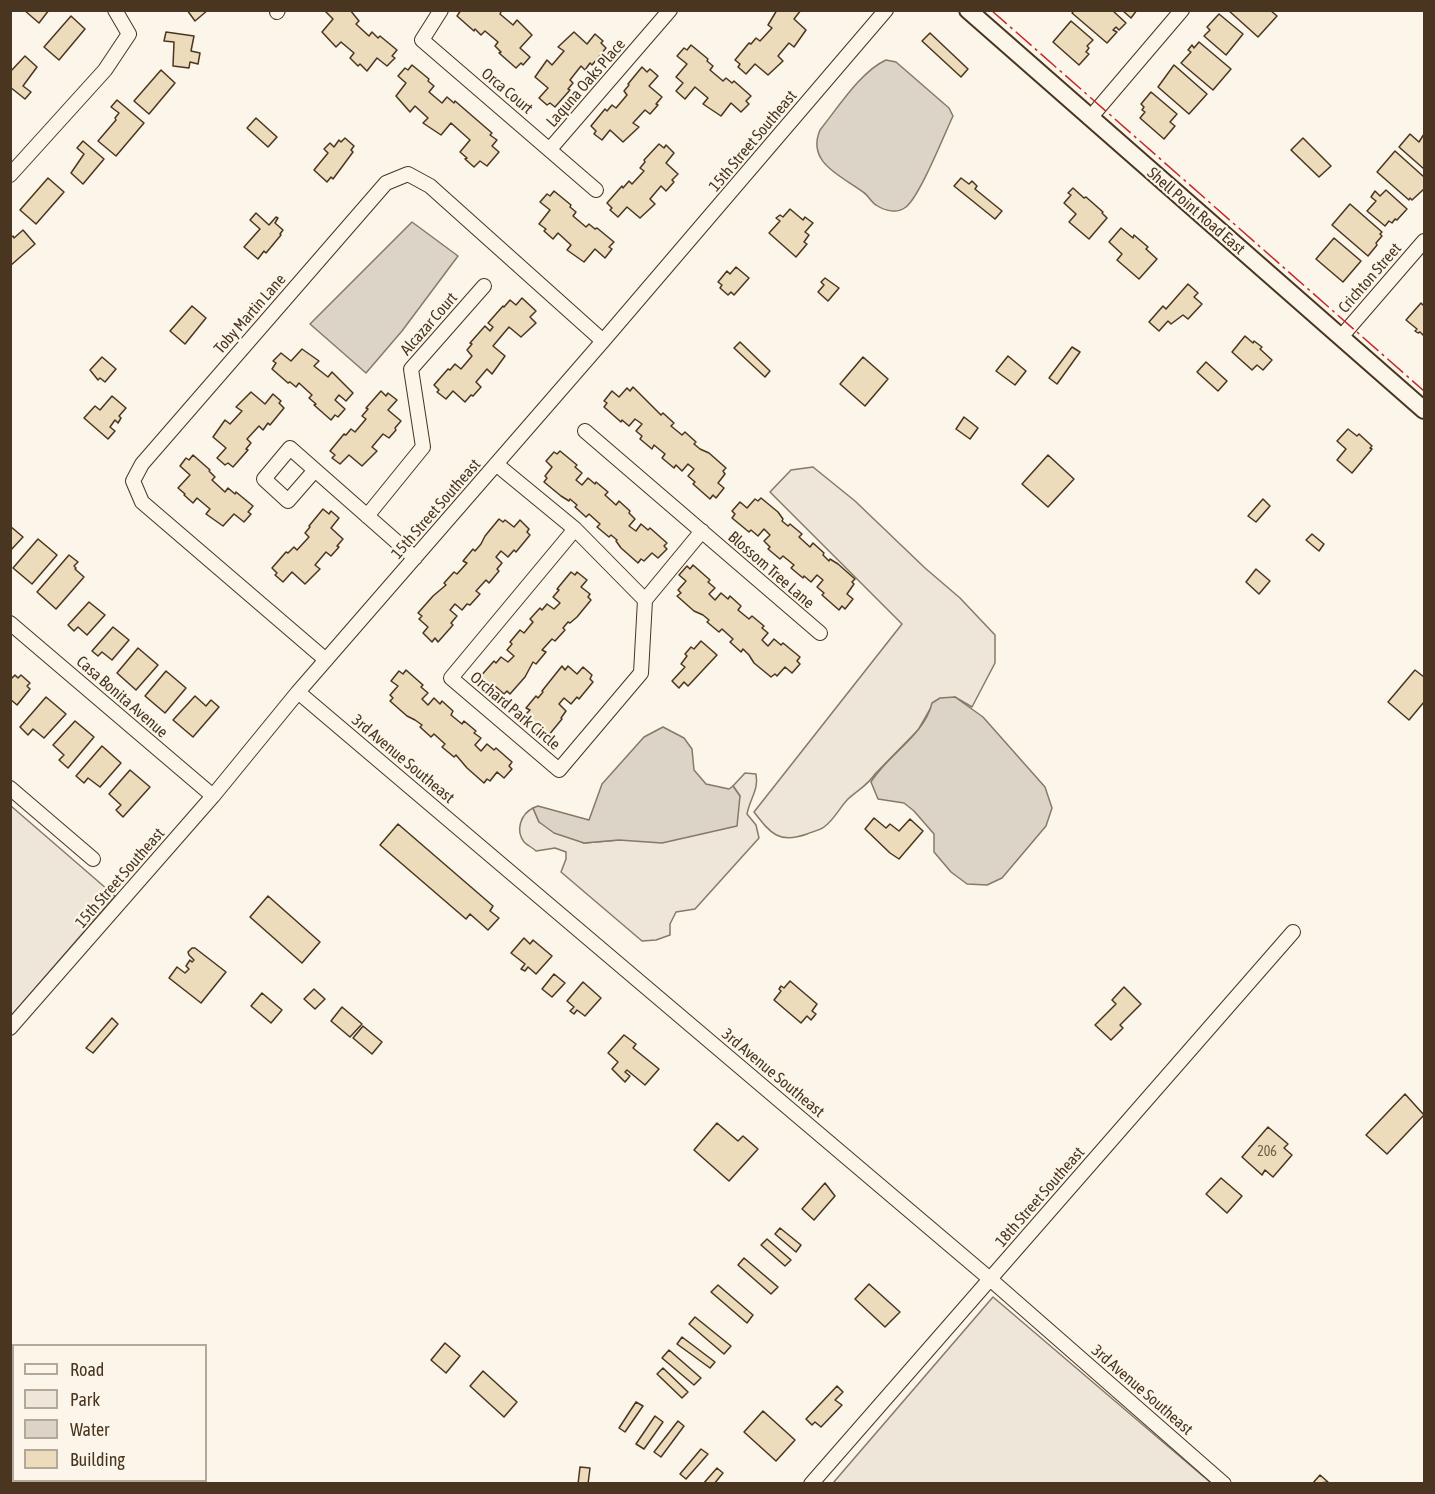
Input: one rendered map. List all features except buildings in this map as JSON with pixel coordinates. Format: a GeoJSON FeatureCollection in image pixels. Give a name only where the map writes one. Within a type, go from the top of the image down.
{"type":"FeatureCollection","features":[{"type":"Feature","properties":{"kind":"street"},"geometry":{"type":"LineString","coordinates":[[10,175],[105,70],[129,34],[115,10]]}},
{"type":"Feature","properties":{"kind":"street","name":"Orca Court"},"geometry":{"type":"LineString","coordinates":[[441,10],[422,40],[596,190]]}},
{"type":"Feature","properties":{"kind":"street","name":"Laquna Oaks Place"},"geometry":{"type":"LineString","coordinates":[[550,149],[670,10]]}},
{"type":"Feature","properties":{"kind":"street","name":"15th Street Southeast"},"geometry":{"type":"LineString","coordinates":[[10,1028],[213,796],[298,692],[603,341],[886,10]]}},
{"type":"Feature","properties":{"kind":"street","name":"Shell Point Road East"},"geometry":{"type":"LineString","coordinates":[[968,10],[1425,410]]}},
{"type":"Feature","properties":{"kind":"street"},"geometry":{"type":"LineString","coordinates":[[1090,118],[1182,10]]}},
{"type":"Feature","properties":{"kind":"street","name":"Toby Martin Lane"},"geometry":{"type":"LineString","coordinates":[[326,660],[142,502],[133,481],[142,464],[165,437],[386,183],[408,174],[430,186],[603,341]]}},
{"type":"Feature","properties":{"kind":"street","name":"Crichton Street"},"geometry":{"type":"LineString","coordinates":[[1341,337],[1424,245]]}},
{"type":"Feature","properties":{"kind":"street","name":"Alcazar Court"},"geometry":{"type":"LineString","coordinates":[[367,516],[423,447],[411,369],[484,286]]}},
{"type":"Feature","properties":{"kind":"street","name":"Blossom Tree Lane"},"geometry":{"type":"LineString","coordinates":[[585,431],[820,633]]}},
{"type":"Feature","properties":{"kind":"street"},"geometry":{"type":"LineString","coordinates":[[315,470],[288,501],[264,479],[290,448],[315,470],[367,516],[415,558]]}},
{"type":"Feature","properties":{"kind":"street"},"geometry":{"type":"LineString","coordinates":[[496,464],[575,529],[645,600],[702,531]]}},
{"type":"Feature","properties":{"kind":"street","name":"Orchard Park Circle"},"geometry":{"type":"LineString","coordinates":[[575,529],[451,678],[559,770],[641,674],[645,600]]}},
{"type":"Feature","properties":{"kind":"street","name":"Casa Bonita Avenue"},"geometry":{"type":"LineString","coordinates":[[10,623],[213,796]]}},
{"type":"Feature","properties":{"kind":"street","name":"3rd Avenue Southeast"},"geometry":{"type":"LineString","coordinates":[[298,692],[990,1279],[1224,1484]]}},
{"type":"Feature","properties":{"kind":"street"},"geometry":{"type":"LineString","coordinates":[[10,788],[93,859]]}},
{"type":"Feature","properties":{"kind":"street","name":"18th Street Southeast"},"geometry":{"type":"LineString","coordinates":[[811,1484],[1293,932]]}},
{"type":"Feature","properties":{"kind":"green space"},"geometry":{"type":"Polygon","coordinates":[[[813,467],[855,501],[960,598],[995,635],[995,663],[972,707],[955,697],[930,709],[918,730],[869,781],[848,799],[828,824],[816,831],[789,838],[776,835],[754,812],[902,624],[770,492],[791,470],[813,467]]]}},
{"type":"Feature","properties":{"kind":"green space"},"geometry":{"type":"Polygon","coordinates":[[[745,773],[756,774],[755,789],[747,814],[756,825],[759,838],[695,909],[676,912],[670,924],[670,935],[656,940],[642,941],[561,872],[566,852],[555,848],[536,851],[521,837],[520,828],[523,818],[533,808],[539,822],[584,843],[619,840],[740,796],[733,786],[745,773]]]}},
{"type":"Feature","properties":{"kind":"green space"},"geometry":{"type":"Polygon","coordinates":[[[11,806],[115,896],[11,1016],[11,806]]]}},
{"type":"Feature","properties":{"kind":"green space"},"geometry":{"type":"Polygon","coordinates":[[[993,1297],[1211,1483],[833,1483],[993,1297]]]}},
{"type":"Feature","properties":{"kind":"water"},"geometry":{"type":"Polygon","coordinates":[[[886,60],[896,62],[949,108],[953,116],[912,201],[906,207],[895,211],[876,205],[865,193],[828,167],[818,151],[817,141],[820,130],[850,91],[877,65],[886,60]]]}},
{"type":"Feature","properties":{"kind":"water"},"geometry":{"type":"Polygon","coordinates":[[[412,222],[458,256],[402,331],[366,373],[310,324],[412,222]]]}},
{"type":"Feature","properties":{"kind":"water"},"geometry":{"type":"Polygon","coordinates":[[[955,697],[983,717],[1045,787],[1052,808],[1046,826],[1002,878],[987,885],[967,884],[951,872],[934,852],[934,834],[914,811],[904,803],[878,799],[871,782],[914,735],[928,715],[932,703],[940,698],[955,697]]]}},
{"type":"Feature","properties":{"kind":"water"},"geometry":{"type":"Polygon","coordinates":[[[663,727],[684,738],[692,749],[694,770],[706,784],[729,789],[733,786],[740,796],[737,826],[662,843],[619,840],[584,843],[554,833],[539,822],[533,808],[538,806],[589,820],[602,784],[644,737],[663,727]]]}},
{"type":"Feature","properties":{"kind":"power"},"geometry":{"type":"LineString","coordinates":[[991,10],[1424,391]]}}]}
